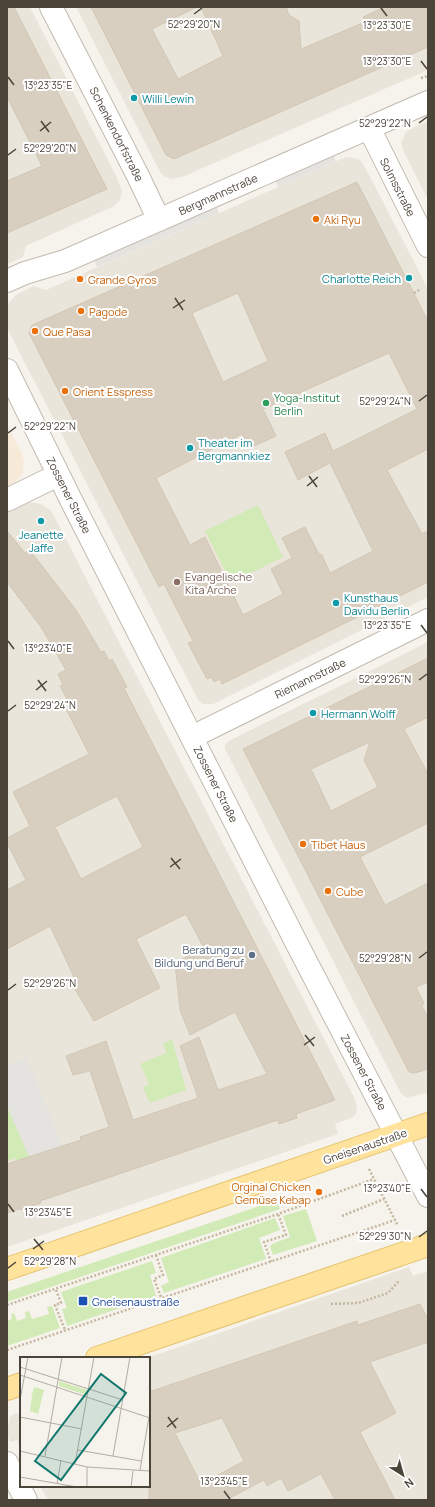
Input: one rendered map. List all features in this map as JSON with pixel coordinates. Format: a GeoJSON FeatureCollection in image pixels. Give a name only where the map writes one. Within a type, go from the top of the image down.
{"type":"FeatureCollection","features":[{"type":"Feature","properties":{"kind":"main road","name":"Gneisenaustraße"},"geometry":{"type":"LineString","coordinates":[[7,1268],[428,1124]]}},
{"type":"Feature","properties":{"kind":"main road"},"geometry":{"type":"LineString","coordinates":[[100,1357],[428,1245]]}},
{"type":"Feature","properties":{"kind":"main road"},"geometry":{"type":"LineString","coordinates":[[7,1389],[20,1384]]}},
{"type":"Feature","properties":{"kind":"street","name":"Schenkendorfstraße"},"geometry":{"type":"LineString","coordinates":[[51,7],[159,220]]}},
{"type":"Feature","properties":{"kind":"street","name":"Bergmannstraße"},"geometry":{"type":"LineString","coordinates":[[7,282],[25,273],[65,261],[428,102]]}},
{"type":"Feature","properties":{"kind":"street","name":"Solmsstraße"},"geometry":{"type":"LineString","coordinates":[[369,128],[428,246]]}},
{"type":"Feature","properties":{"kind":"street","name":"Zossener Straße"},"geometry":{"type":"LineString","coordinates":[[7,370],[58,475],[297,944],[428,1196]]}},
{"type":"Feature","properties":{"kind":"street"},"geometry":{"type":"LineString","coordinates":[[7,500],[58,475]]}},
{"type":"Feature","properties":{"kind":"street","name":"Riemannstraße"},"geometry":{"type":"LineString","coordinates":[[192,737],[428,620]]}},
{"type":"Feature","properties":{"kind":"street"},"geometry":{"type":"LineString","coordinates":[[7,1463],[26,1500]]}},
{"type":"Feature","properties":{"kind":"path"},"geometry":{"type":"LineString","coordinates":[[414,293],[421,289]]}},
{"type":"Feature","properties":{"kind":"path"},"geometry":{"type":"LineString","coordinates":[[367,1164],[398,1226]]}},
{"type":"Feature","properties":{"kind":"path"},"geometry":{"type":"LineString","coordinates":[[7,1305],[56,1290],[278,1214],[374,1179]]}},
{"type":"Feature","properties":{"kind":"path"},"geometry":{"type":"LineString","coordinates":[[342,1216],[384,1199]]}},
{"type":"Feature","properties":{"kind":"path"},"geometry":{"type":"LineString","coordinates":[[271,1262],[264,1242],[286,1235],[278,1214]]}},
{"type":"Feature","properties":{"kind":"path"},"geometry":{"type":"LineString","coordinates":[[7,1350],[161,1297],[395,1220]]}},
{"type":"Feature","properties":{"kind":"path"},"geometry":{"type":"LineString","coordinates":[[156,1255],[164,1276],[154,1279],[161,1297]]}},
{"type":"Feature","properties":{"kind":"path"},"geometry":{"type":"LineString","coordinates":[[333,1304],[358,1303],[388,1293],[402,1277]]}},
{"type":"Feature","properties":{"kind":"path"},"geometry":{"type":"LineString","coordinates":[[56,1290],[61,1303],[55,1305],[64,1330]]}},
{"type":"Feature","properties":{"kind":"shaded area"},"geometry":{"type":"Polygon","coordinates":[[[7,7],[30,7],[117,178],[122,191],[120,200],[114,206],[26,246],[23,257],[7,264],[7,7]]]}},
{"type":"Feature","properties":{"kind":"shaded area"},"geometry":{"type":"Polygon","coordinates":[[[76,7],[428,7],[428,70],[182,177],[171,179],[164,176],[159,170],[76,7]]]}},
{"type":"Feature","properties":{"kind":"shaded area"},"geometry":{"type":"Polygon","coordinates":[[[428,121],[428,200],[401,143],[406,132],[428,121]]]}},
{"type":"Feature","properties":{"kind":"shaded area"},"geometry":{"type":"Polygon","coordinates":[[[331,150],[336,161],[278,187],[273,176],[331,150]]]}},
{"type":"Feature","properties":{"kind":"shaded area"},"geometry":{"type":"Polygon","coordinates":[[[349,157],[361,161],[367,171],[428,289],[428,597],[213,704],[203,704],[198,700],[8,330],[7,305],[17,294],[34,286],[46,290],[341,159],[349,157]]]}},
{"type":"Feature","properties":{"kind":"shaded area"},"geometry":{"type":"Polygon","coordinates":[[[214,202],[219,213],[97,267],[92,255],[214,202]]]}},
{"type":"Feature","properties":{"kind":"shaded area"},"geometry":{"type":"Polygon","coordinates":[[[7,425],[22,454],[24,463],[22,474],[18,480],[7,489],[7,425]]]}},
{"type":"Feature","properties":{"kind":"shaded area"},"geometry":{"type":"Polygon","coordinates":[[[27,502],[41,504],[53,514],[355,1099],[357,1109],[356,1114],[353,1117],[335,1124],[338,1134],[7,1247],[7,511],[27,502]]]}},
{"type":"Feature","properties":{"kind":"shaded area"},"geometry":{"type":"Polygon","coordinates":[[[428,642],[428,1092],[408,1098],[399,1090],[225,749],[225,745],[229,741],[428,642]]]}},
{"type":"Feature","properties":{"kind":"shaded area"},"geometry":{"type":"Polygon","coordinates":[[[26,1057],[63,1146],[29,1157],[7,1106],[7,1066],[26,1057]]]}},
{"type":"Feature","properties":{"kind":"shaded area"},"geometry":{"type":"Polygon","coordinates":[[[409,1267],[413,1276],[428,1271],[428,1500],[48,1500],[41,1487],[150,1487],[150,1357],[409,1267]]]}},
{"type":"Feature","properties":{"kind":"shaded area"},"geometry":{"type":"Polygon","coordinates":[[[20,1412],[20,1446],[17,1440],[11,1442],[9,1440],[7,1432],[10,1417],[20,1412]]]}},
{"type":"Feature","properties":{"kind":"green space"},"geometry":{"type":"Polygon","coordinates":[[[258,505],[283,557],[231,583],[205,531],[258,505]]]}},
{"type":"Feature","properties":{"kind":"green space"},"geometry":{"type":"Polygon","coordinates":[[[172,1039],[186,1090],[150,1103],[143,1088],[149,1084],[140,1064],[166,1053],[163,1044],[172,1039]]]}},
{"type":"Feature","properties":{"kind":"green space"},"geometry":{"type":"Polygon","coordinates":[[[7,1106],[29,1157],[16,1161],[15,1158],[7,1161],[7,1106]]]}},
{"type":"Feature","properties":{"kind":"green space"},"geometry":{"type":"Polygon","coordinates":[[[277,1200],[280,1209],[7,1302],[7,1292],[277,1200]]]}},
{"type":"Feature","properties":{"kind":"green space"},"geometry":{"type":"Polygon","coordinates":[[[306,1209],[317,1241],[273,1255],[270,1247],[272,1244],[290,1237],[283,1216],[306,1209]]]}},
{"type":"Feature","properties":{"kind":"green space"},"geometry":{"type":"Polygon","coordinates":[[[275,1218],[280,1230],[259,1238],[266,1259],[164,1293],[161,1286],[169,1282],[161,1258],[275,1218]]]}},
{"type":"Feature","properties":{"kind":"green space"},"geometry":{"type":"Polygon","coordinates":[[[152,1261],[156,1273],[150,1275],[156,1296],[67,1326],[62,1309],[67,1308],[61,1292],[152,1261]]]}},
{"type":"Feature","properties":{"kind":"green space"},"geometry":{"type":"Polygon","coordinates":[[[52,1306],[60,1328],[7,1346],[7,1321],[12,1319],[11,1314],[14,1313],[17,1321],[26,1318],[25,1312],[29,1311],[32,1319],[49,1314],[47,1307],[52,1306]]]}},
{"type":"Feature","properties":{"kind":"building"},"geometry":{"type":"Polygon","coordinates":[[[7,7],[14,7],[107,189],[7,233],[7,181],[42,166],[7,97],[7,7]]]}},
{"type":"Feature","properties":{"kind":"building"},"geometry":{"type":"Polygon","coordinates":[[[91,7],[197,7],[152,29],[178,79],[223,56],[201,7],[286,7],[289,15],[299,21],[301,49],[365,22],[363,17],[384,7],[428,7],[428,47],[174,159],[166,155],[91,7]]]}},
{"type":"Feature","properties":{"kind":"building"},"geometry":{"type":"Polygon","coordinates":[[[357,182],[428,321],[428,449],[387,470],[422,534],[428,531],[428,582],[222,684],[220,679],[214,682],[211,677],[207,679],[188,643],[193,641],[164,584],[159,587],[29,333],[32,325],[357,182]],[[238,293],[192,313],[223,382],[268,361],[238,293]],[[389,353],[263,409],[276,436],[250,448],[242,434],[156,478],[190,545],[205,537],[243,615],[283,594],[271,569],[292,558],[282,538],[305,527],[319,554],[322,555],[330,573],[373,551],[330,463],[298,480],[285,452],[325,433],[333,451],[417,409],[389,353]]]}},
{"type":"Feature","properties":{"kind":"building"},"geometry":{"type":"Polygon","coordinates":[[[7,531],[25,553],[29,549],[76,610],[101,652],[104,651],[109,661],[112,659],[127,687],[124,688],[335,1100],[296,1114],[297,1118],[279,1124],[278,1120],[40,1201],[41,1203],[7,1213],[7,1164],[81,1140],[80,1137],[109,1127],[90,1071],[73,1075],[66,1056],[106,1041],[133,1120],[198,1098],[180,1046],[199,1037],[218,1090],[267,1074],[235,1012],[190,1035],[180,1010],[175,963],[204,948],[186,914],[136,939],[160,988],[94,1021],[73,986],[75,979],[50,926],[7,949],[7,890],[26,880],[7,843],[7,838],[30,826],[13,792],[89,754],[62,701],[67,699],[60,686],[63,685],[58,674],[66,670],[41,627],[7,582],[7,531]],[[117,796],[55,827],[81,879],[143,847],[117,796]]]}},
{"type":"Feature","properties":{"kind":"building"},"geometry":{"type":"Polygon","coordinates":[[[428,658],[428,717],[404,729],[428,774],[428,823],[360,857],[385,905],[428,883],[428,982],[416,987],[424,1003],[422,1006],[428,1018],[428,1069],[415,1073],[409,1072],[243,749],[428,658]],[[370,742],[311,769],[331,811],[378,787],[364,760],[370,742]]]}},
{"type":"Feature","properties":{"kind":"building"},"geometry":{"type":"Polygon","coordinates":[[[420,1304],[428,1319],[428,1342],[370,1362],[396,1413],[360,1432],[395,1500],[335,1500],[321,1474],[288,1491],[281,1478],[267,1486],[264,1480],[226,1500],[149,1500],[150,1392],[357,1321],[358,1325],[420,1304]],[[222,1418],[175,1433],[201,1484],[244,1461],[222,1418]]]}},
{"type":"Feature","properties":{"kind":"place","name":"Willi Lewin"},"geometry":{"type":"Point","coordinates":[134,98]}},
{"type":"Feature","properties":{"kind":"place","name":"Aki Ryu"},"geometry":{"type":"Point","coordinates":[316,219]}},
{"type":"Feature","properties":{"kind":"place","name":"Charlotte Reich"},"geometry":{"type":"Point","coordinates":[409,278]}},
{"type":"Feature","properties":{"kind":"place","name":"Grande Gyros"},"geometry":{"type":"Point","coordinates":[80,279]}},
{"type":"Feature","properties":{"kind":"place","name":"Pagode"},"geometry":{"type":"Point","coordinates":[81,311]}},
{"type":"Feature","properties":{"kind":"place","name":"Que Pasa"},"geometry":{"type":"Point","coordinates":[35,331]}},
{"type":"Feature","properties":{"kind":"place","name":"Orient Esspress"},"geometry":{"type":"Point","coordinates":[65,391]}},
{"type":"Feature","properties":{"kind":"place","name":"Yoga-Institut Berlin"},"geometry":{"type":"Point","coordinates":[266,403]}},
{"type":"Feature","properties":{"kind":"place","name":"Theater im Bergmannkiez"},"geometry":{"type":"Point","coordinates":[190,448]}},
{"type":"Feature","properties":{"kind":"place","name":"Jeanette Jaffe"},"geometry":{"type":"Point","coordinates":[41,521]}},
{"type":"Feature","properties":{"kind":"place","name":"Evangelische Kita Arche"},"geometry":{"type":"Point","coordinates":[177,582]}},
{"type":"Feature","properties":{"kind":"place","name":"Kunsthaus Davidu Berlin"},"geometry":{"type":"Point","coordinates":[336,603]}},
{"type":"Feature","properties":{"kind":"place","name":"Hermann Wolff"},"geometry":{"type":"Point","coordinates":[313,713]}},
{"type":"Feature","properties":{"kind":"place","name":"Tibet Haus"},"geometry":{"type":"Point","coordinates":[303,844]}},
{"type":"Feature","properties":{"kind":"place","name":"Cube"},"geometry":{"type":"Point","coordinates":[328,891]}},
{"type":"Feature","properties":{"kind":"place","name":"Beratung zu Bildung und Beruf"},"geometry":{"type":"Point","coordinates":[252,955]}},
{"type":"Feature","properties":{"kind":"place","name":"Orginal Chicken Gemüse Kebap"},"geometry":{"type":"Point","coordinates":[319,1192]}},
{"type":"Feature","properties":{"kind":"place","name":"Gneisenaustraße"},"geometry":{"type":"Point","coordinates":[83,1301]}}]}
